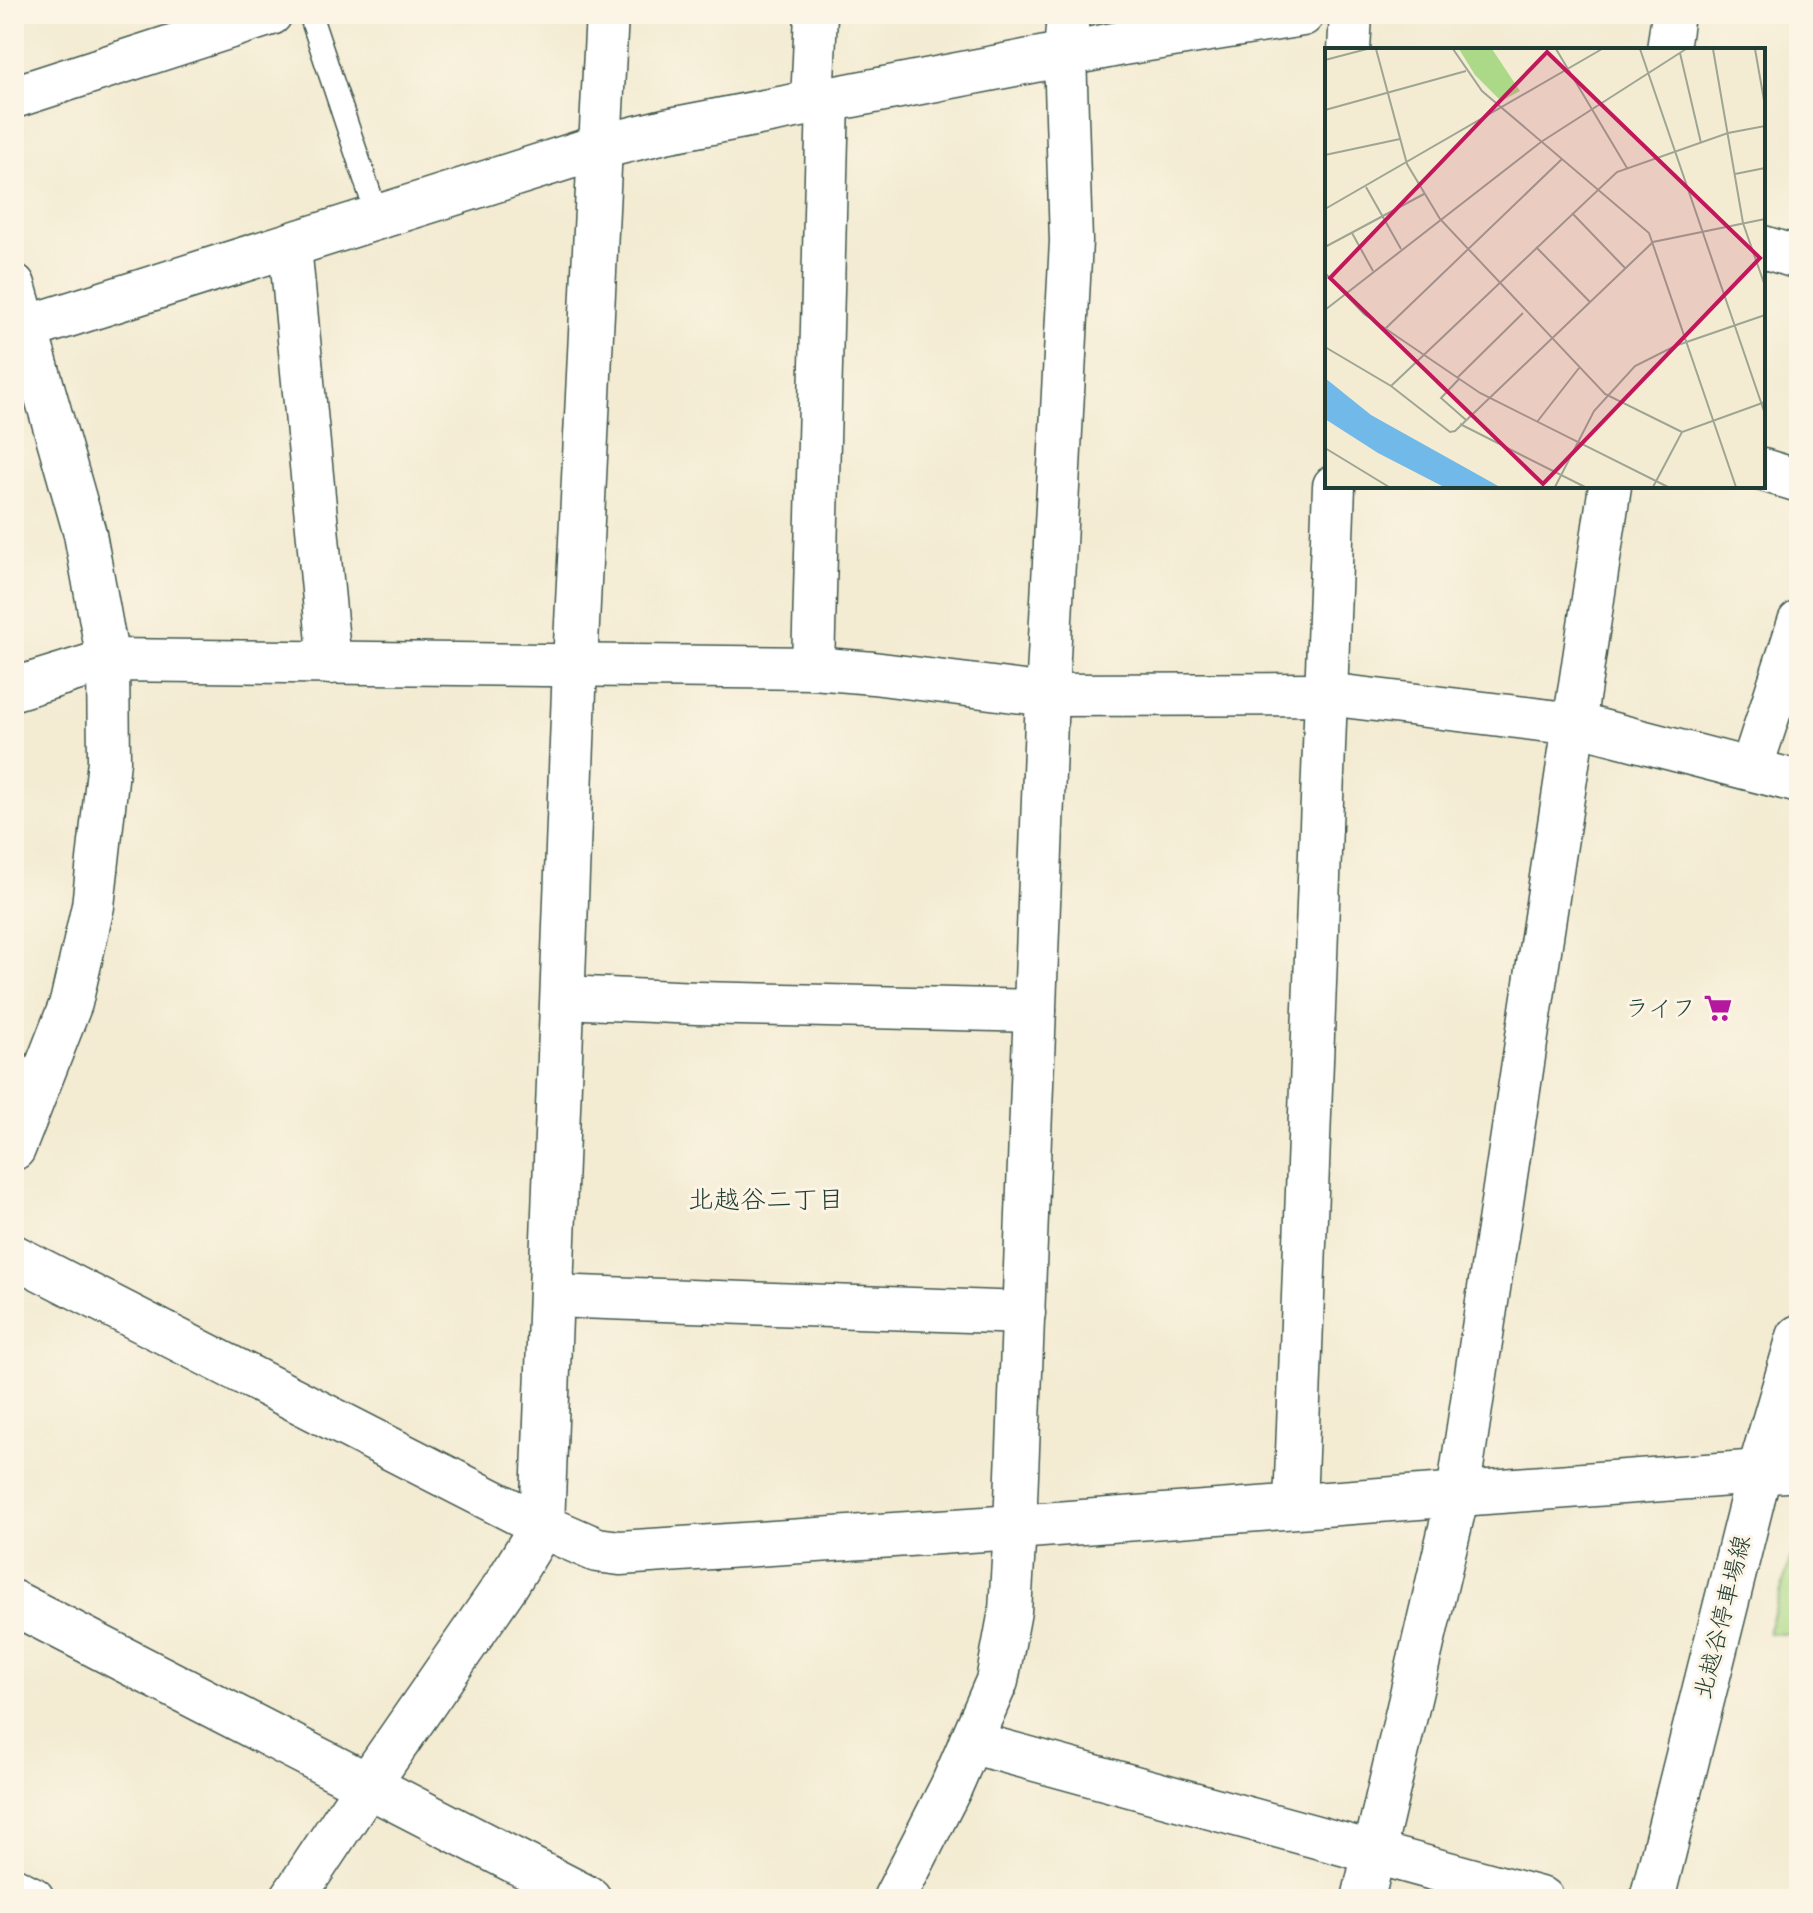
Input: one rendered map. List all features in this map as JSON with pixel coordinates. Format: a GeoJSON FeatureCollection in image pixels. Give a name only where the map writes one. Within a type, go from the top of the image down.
{"type":"FeatureCollection","features":[{"type":"Feature","properties":{"kind":"street"},"geometry":{"type":"LineString","coordinates":[[14,97],[271,14]]}},
{"type":"Feature","properties":{"kind":"street"},"geometry":{"type":"LineString","coordinates":[[292,1899],[506,1585],[542,1526],[575,665],[607,14]]}},
{"type":"Feature","properties":{"kind":"street"},"geometry":{"type":"LineString","coordinates":[[813,668],[820,102],[816,14]]}},
{"type":"Feature","properties":{"kind":"street"},"geometry":{"type":"LineString","coordinates":[[21,330],[600,147],[665,131],[820,102],[1066,34],[1302,14]]}},
{"type":"Feature","properties":{"kind":"street"},"geometry":{"type":"LineString","coordinates":[[1349,48],[1351,14]]}},
{"type":"Feature","properties":{"kind":"street"},"geometry":{"type":"LineString","coordinates":[[1668,48],[1673,14]]}},
{"type":"Feature","properties":{"kind":"street"},"geometry":{"type":"LineString","coordinates":[[894,1899],[951,1787],[997,1681],[1010,1611],[1047,695],[1071,241],[1066,34]]}},
{"type":"Feature","properties":{"kind":"street"},"geometry":{"type":"LineString","coordinates":[[290,246],[330,663]]}},
{"type":"Feature","properties":{"kind":"street"},"geometry":{"type":"LineString","coordinates":[[1765,248],[1799,258]]}},
{"type":"Feature","properties":{"kind":"street"},"geometry":{"type":"LineString","coordinates":[[14,285],[21,330],[85,534],[108,660],[109,761],[93,906],[71,1003],[14,1149]]}},
{"type":"Feature","properties":{"kind":"street"},"geometry":{"type":"LineString","coordinates":[[1765,471],[1799,481]]}},
{"type":"Feature","properties":{"kind":"street"},"geometry":{"type":"LineString","coordinates":[[1295,1505],[1334,488]]}},
{"type":"Feature","properties":{"kind":"street"},"geometry":{"type":"LineString","coordinates":[[1363,1899],[1458,1494],[1610,488]]}},
{"type":"Feature","properties":{"kind":"street"},"geometry":{"type":"LineString","coordinates":[[1751,769],[1799,622]]}},
{"type":"Feature","properties":{"kind":"street"},"geometry":{"type":"LineString","coordinates":[[14,689],[108,660],[813,668],[1047,695],[1326,694],[1575,724],[1799,782]]}},
{"type":"Feature","properties":{"kind":"street"},"geometry":{"type":"LineString","coordinates":[[563,997],[1035,1011]]}},
{"type":"Feature","properties":{"kind":"street"},"geometry":{"type":"LineString","coordinates":[[14,1256],[542,1526],[597,1550],[620,1553],[1779,1471]]}},
{"type":"Feature","properties":{"kind":"street"},"geometry":{"type":"LineString","coordinates":[[551,1296],[1024,1313]]}},
{"type":"Feature","properties":{"kind":"street","name":"北越谷停車場線"},"geometry":{"type":"LineString","coordinates":[[1652,1899],[1779,1471],[1799,1337]]}},
{"type":"Feature","properties":{"kind":"street"},"geometry":{"type":"LineString","coordinates":[[14,1603],[589,1899]]}},
{"type":"Feature","properties":{"kind":"street"},"geometry":{"type":"LineString","coordinates":[[970,1742],[1543,1899]]}},
{"type":"Feature","properties":{"kind":"street"},"geometry":{"type":"LineString","coordinates":[[14,1890],[32,1899]]}},
{"type":"Feature","properties":{"kind":"lane"},"geometry":{"type":"LineString","coordinates":[[310,14],[378,218]]}},
{"type":"Feature","properties":{"kind":"green space"},"geometry":{"type":"Polygon","coordinates":[[[1799,1531],[1799,1635],[1768,1633],[1799,1531]]]}},
{"type":"Feature","properties":{"kind":"place","name":"ライフ"},"geometry":{"type":"Point","coordinates":[1718,1008]}},
{"type":"Feature","properties":{"kind":"district","name":"北越谷二丁目"},"geometry":{"type":"Point","coordinates":[766,1199]}}]}
